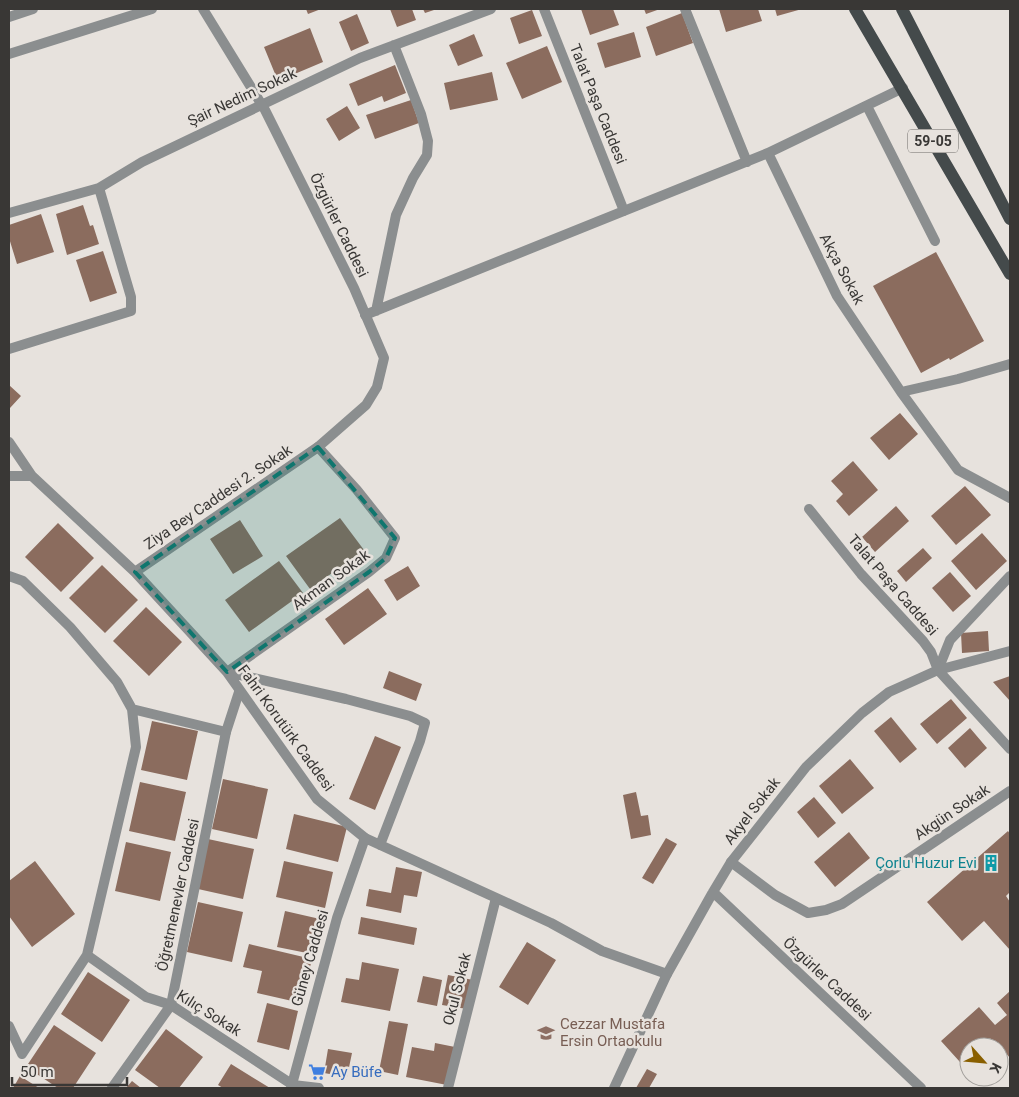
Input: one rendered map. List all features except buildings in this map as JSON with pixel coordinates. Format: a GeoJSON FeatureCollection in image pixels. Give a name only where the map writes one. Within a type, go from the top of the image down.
{"type":"FeatureCollection","features":[{"type":"Feature","properties":{"kind":"main road","name":"59-05"},"geometry":{"type":"LineString","coordinates":[[855,9],[903,88],[1010,274]]}},
{"type":"Feature","properties":{"kind":"main road"},"geometry":{"type":"LineString","coordinates":[[902,9],[1010,219]]}},
{"type":"Feature","properties":{"kind":"street"},"geometry":{"type":"LineString","coordinates":[[9,17],[33,9]]}},
{"type":"Feature","properties":{"kind":"street"},"geometry":{"type":"LineString","coordinates":[[9,54],[152,9]]}},
{"type":"Feature","properties":{"kind":"street","name":"Özgürler Caddesi"},"geometry":{"type":"LineString","coordinates":[[203,9],[262,104],[354,288],[384,358],[377,387],[366,405],[318,447]]}},
{"type":"Feature","properties":{"kind":"street","name":"Şair Nedim Sokak"},"geometry":{"type":"LineString","coordinates":[[9,213],[99,188],[142,162],[360,58],[490,9]]}},
{"type":"Feature","properties":{"kind":"street","name":"Talat Paşa Caddesi"},"geometry":{"type":"LineString","coordinates":[[544,9],[624,211]]}},
{"type":"Feature","properties":{"kind":"street"},"geometry":{"type":"LineString","coordinates":[[685,9],[747,162]]}},
{"type":"Feature","properties":{"kind":"street"},"geometry":{"type":"LineString","coordinates":[[376,310],[396,215],[412,178],[427,155],[428,141],[421,114],[394,45]]}},
{"type":"Feature","properties":{"kind":"street"},"geometry":{"type":"LineString","coordinates":[[365,315],[747,162],[903,88]]}},
{"type":"Feature","properties":{"kind":"street"},"geometry":{"type":"LineString","coordinates":[[867,106],[935,242]]}},
{"type":"Feature","properties":{"kind":"street","name":"Akça Sokak"},"geometry":{"type":"LineString","coordinates":[[768,153],[837,296],[901,392],[958,470],[1010,498]]}},
{"type":"Feature","properties":{"kind":"street"},"geometry":{"type":"LineString","coordinates":[[9,349],[131,311],[131,297],[99,188]]}},
{"type":"Feature","properties":{"kind":"street"},"geometry":{"type":"LineString","coordinates":[[901,392],[958,379],[1010,364]]}},
{"type":"Feature","properties":{"kind":"street","name":"Fahri Korutürk Caddesi"},"geometry":{"type":"LineString","coordinates":[[9,442],[32,476],[135,572],[227,672],[317,799],[365,838],[551,923],[602,951],[667,974]]}},
{"type":"Feature","properties":{"kind":"street","name":"Ziya Bey Caddesi 2. Sokak"},"geometry":{"type":"LineString","coordinates":[[135,572],[318,447]]}},
{"type":"Feature","properties":{"kind":"street","name":"Akman Sokak"},"geometry":{"type":"LineString","coordinates":[[227,672],[369,572],[386,558],[395,538],[357,490],[318,447]]}},
{"type":"Feature","properties":{"kind":"street"},"geometry":{"type":"LineString","coordinates":[[9,476],[32,476]]}},
{"type":"Feature","properties":{"kind":"street","name":"Talat Paşa Caddesi"},"geometry":{"type":"LineString","coordinates":[[809,508],[861,574],[923,641],[931,652],[938,670],[1010,749]]}},
{"type":"Feature","properties":{"kind":"street"},"geometry":{"type":"LineString","coordinates":[[9,576],[23,581],[70,627],[117,682],[132,709],[136,746],[86,955],[22,1054],[9,1026]]}},
{"type":"Feature","properties":{"kind":"street"},"geometry":{"type":"LineString","coordinates":[[938,670],[950,640],[1010,576]]}},
{"type":"Feature","properties":{"kind":"street","name":"Akyel Sokak"},"geometry":{"type":"LineString","coordinates":[[614,1088],[667,974],[713,892],[731,862],[806,767],[862,713],[889,692],[938,670],[1010,651]]}},
{"type":"Feature","properties":{"kind":"street"},"geometry":{"type":"LineString","coordinates":[[227,672],[346,699],[410,716],[424,723],[420,741],[380,845]]}},
{"type":"Feature","properties":{"kind":"street","name":"Öğretmenevler Caddesi"},"geometry":{"type":"LineString","coordinates":[[112,1088],[170,1006],[226,732],[240,692]]}},
{"type":"Feature","properties":{"kind":"street"},"geometry":{"type":"LineString","coordinates":[[132,709],[226,732]]}},
{"type":"Feature","properties":{"kind":"street","name":"Akgün Sokak"},"geometry":{"type":"LineString","coordinates":[[731,862],[775,895],[808,913],[826,910],[842,904],[1010,791]]}},
{"type":"Feature","properties":{"kind":"street","name":"Güney Caddesi"},"geometry":{"type":"LineString","coordinates":[[292,1086],[337,918],[365,838]]}},
{"type":"Feature","properties":{"kind":"street","name":"Özgürler Caddesi"},"geometry":{"type":"LineString","coordinates":[[713,892],[922,1088]]}},
{"type":"Feature","properties":{"kind":"street","name":"Okul Sokak"},"geometry":{"type":"LineString","coordinates":[[448,1088],[496,898]]}},
{"type":"Feature","properties":{"kind":"street","name":"Kılıç Sokak"},"geometry":{"type":"LineString","coordinates":[[86,955],[146,997],[170,1006],[292,1086],[319,1088]]}},
{"type":"Feature","properties":{"kind":"highlighted area"},"geometry":{"type":"Polygon","coordinates":[[[318,447],[395,538],[386,558],[369,572],[227,672],[135,572],[318,447]]]}},
{"type":"Feature","properties":{"kind":"place","name":"Çorlu Huzur Evi"},"geometry":{"type":"Point","coordinates":[991,863]}},
{"type":"Feature","properties":{"kind":"place","name":"Cezzar Mustafa Ersin Ortaokulu"},"geometry":{"type":"Point","coordinates":[546,1033]}},
{"type":"Feature","properties":{"kind":"place","name":"Ay Büfe"},"geometry":{"type":"Point","coordinates":[317,1072]}}]}
